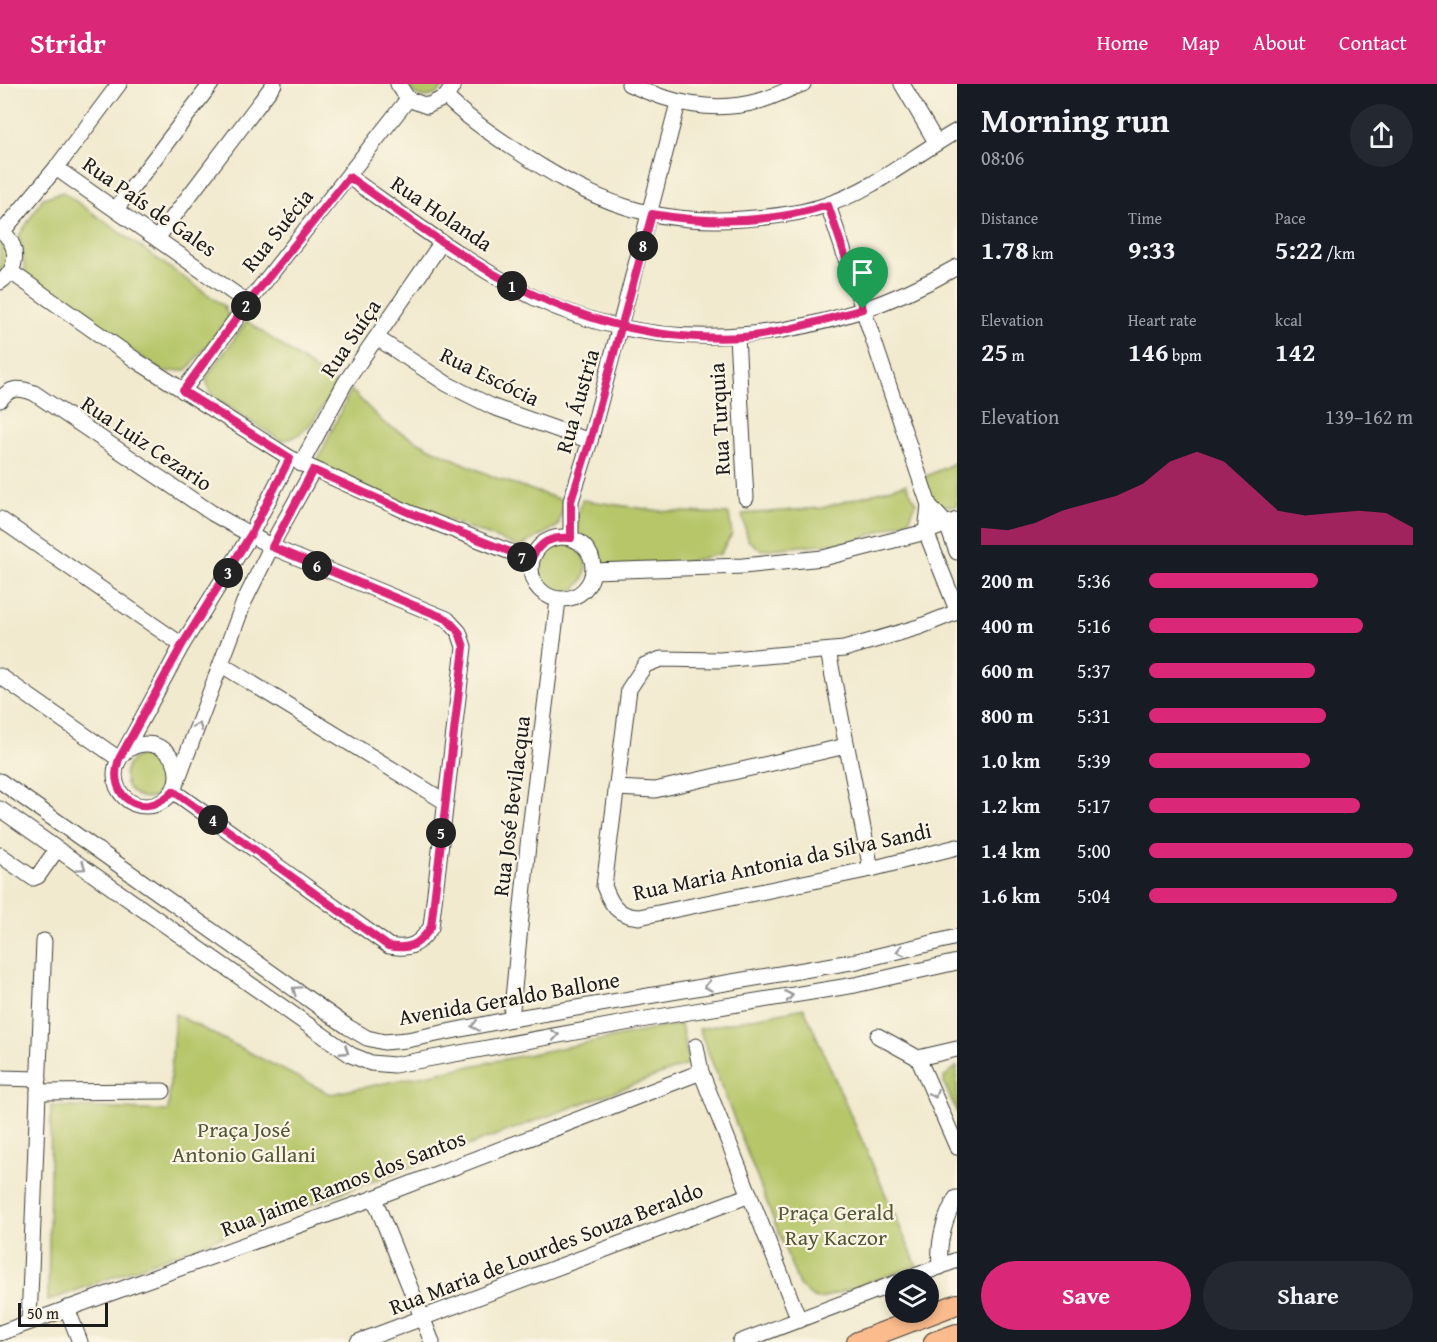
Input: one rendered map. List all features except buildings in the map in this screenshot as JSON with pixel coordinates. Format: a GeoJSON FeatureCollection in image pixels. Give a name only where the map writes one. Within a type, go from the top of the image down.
{"type":"FeatureCollection","features":[{"type":"Feature","properties":{"kind":"main road"},"geometry":{"type":"LineString","coordinates":[[857,1342],[957,1304]]}},
{"type":"Feature","properties":{"kind":"main road"},"geometry":{"type":"LineString","coordinates":[[934,1342],[957,1334]]}},
{"type":"Feature","properties":{"kind":"main road"},"geometry":{"type":"LineString","coordinates":[[953,1342],[957,1334]]}},
{"type":"Feature","properties":{"kind":"street"},"geometry":{"type":"LineString","coordinates":[[118,84],[56,168],[1,230],[14,246],[14,264],[5,277],[301,464],[410,513],[531,560]]}},
{"type":"Feature","properties":{"kind":"street"},"geometry":{"type":"LineString","coordinates":[[116,209],[211,84]]}},
{"type":"Feature","properties":{"kind":"street"},"geometry":{"type":"LineString","coordinates":[[158,237],[274,84]]}},
{"type":"Feature","properties":{"kind":"street"},"geometry":{"type":"LineString","coordinates":[[398,84],[408,99],[427,106],[450,91],[462,114],[557,178],[594,196],[652,214],[678,219],[727,221],[774,216],[828,205],[851,195],[957,130]]}},
{"type":"Feature","properties":{"kind":"street"},"geometry":{"type":"LineString","coordinates":[[629,84],[678,103],[731,107],[761,101],[793,86]]}},
{"type":"Feature","properties":{"kind":"street"},"geometry":{"type":"LineString","coordinates":[[902,84],[936,142]]}},
{"type":"Feature","properties":{"kind":"street","name":"Rua Suécia"},"geometry":{"type":"LineString","coordinates":[[183,391],[248,303],[408,99]]}},
{"type":"Feature","properties":{"kind":"street","name":"Rua Áustria"},"geometry":{"type":"LineString","coordinates":[[571,538],[571,501],[590,441],[652,214],[678,103]]}},
{"type":"Feature","properties":{"kind":"street","name":"Rua País de Gales"},"geometry":{"type":"LineString","coordinates":[[56,168],[158,237],[248,303]]}},
{"type":"Feature","properties":{"kind":"street","name":"Rua Holanda"},"geometry":{"type":"LineString","coordinates":[[349,177],[490,273],[537,298],[621,327],[696,338],[765,334],[884,303],[957,267]]}},
{"type":"Feature","properties":{"kind":"street"},"geometry":{"type":"LineString","coordinates":[[828,205],[929,505],[926,532],[957,611]]}},
{"type":"Feature","properties":{"kind":"street","name":"Rua Suíça"},"geometry":{"type":"LineString","coordinates":[[301,464],[345,383],[442,242]]}},
{"type":"Feature","properties":{"kind":"street","name":"Rua Turquia"},"geometry":{"type":"LineString","coordinates":[[737,337],[746,498]]}},
{"type":"Feature","properties":{"kind":"street","name":"Rua Escócia"},"geometry":{"type":"LineString","coordinates":[[377,338],[447,384],[493,407],[590,441]]}},
{"type":"Feature","properties":{"kind":"street","name":"Rua Luiz Cezario"},"geometry":{"type":"LineString","coordinates":[[0,400],[9,390],[21,388],[34,393],[117,452],[212,513],[272,547],[447,619],[459,632],[464,647],[444,801],[431,927],[422,942],[406,950],[388,946],[175,786]]}},
{"type":"Feature","properties":{"kind":"street"},"geometry":{"type":"LineString","coordinates":[[301,464],[272,547],[244,602],[175,786],[156,804],[135,804],[119,790],[116,780],[121,757],[182,645],[251,534],[301,464]]}},
{"type":"Feature","properties":{"kind":"street"},"geometry":{"type":"LineString","coordinates":[[929,505],[952,522],[957,552]]}},
{"type":"Feature","properties":{"kind":"street"},"geometry":{"type":"LineString","coordinates":[[0,519],[182,645]]}},
{"type":"Feature","properties":{"kind":"street"},"geometry":{"type":"LineString","coordinates":[[593,571],[743,566],[823,558],[926,532],[952,522]]}},
{"type":"Feature","properties":{"kind":"street"},"geometry":{"type":"LineString","coordinates":[[571,538],[586,549],[591,557],[593,571],[588,587],[582,593],[575,597],[558,600],[548,596],[533,581],[531,560],[536,551],[551,539],[571,538]]}},
{"type":"Feature","properties":{"kind":"street","name":"Rua José Bevilacqua"},"geometry":{"type":"LineString","coordinates":[[511,1019],[528,845],[558,600]]}},
{"type":"Feature","properties":{"kind":"street","name":"Rua Maria Antonia da Silva Sandi"},"geometry":{"type":"LineString","coordinates":[[957,611],[919,627],[844,649],[720,660],[661,658],[645,665],[629,689],[604,886],[616,910],[627,916],[639,917],[871,869],[957,847]]}},
{"type":"Feature","properties":{"kind":"street"},"geometry":{"type":"LineString","coordinates":[[828,651],[871,869]]}},
{"type":"Feature","properties":{"kind":"street"},"geometry":{"type":"LineString","coordinates":[[222,665],[444,801]]}},
{"type":"Feature","properties":{"kind":"street"},"geometry":{"type":"LineString","coordinates":[[0,676],[121,757]]}},
{"type":"Feature","properties":{"kind":"street"},"geometry":{"type":"LineString","coordinates":[[121,757],[140,744],[160,747],[174,761],[175,786]]}},
{"type":"Feature","properties":{"kind":"street"},"geometry":{"type":"LineString","coordinates":[[616,788],[655,790],[846,746]]}},
{"type":"Feature","properties":{"kind":"street","name":"Avenida Geraldo Ballone"},"geometry":{"type":"LineString","coordinates":[[0,781],[367,1038],[384,1042],[407,1040],[511,1019],[856,961],[957,937]]}},
{"type":"Feature","properties":{"kind":"street","name":"Avenida Geraldo Ballone"},"geometry":{"type":"LineString","coordinates":[[0,809],[351,1055],[371,1063],[394,1065],[652,1018],[855,985],[957,962]]}},
{"type":"Feature","properties":{"kind":"street"},"geometry":{"type":"LineString","coordinates":[[0,855],[33,878],[38,876],[57,849]]}},
{"type":"Feature","properties":{"kind":"street"},"geometry":{"type":"LineString","coordinates":[[29,1322],[44,941]]}},
{"type":"Feature","properties":{"kind":"street"},"geometry":{"type":"LineString","coordinates":[[878,1036],[918,1058],[957,1147]]}},
{"type":"Feature","properties":{"kind":"street"},"geometry":{"type":"LineString","coordinates":[[696,1046],[701,1072],[799,1320]]}},
{"type":"Feature","properties":{"kind":"street"},"geometry":{"type":"LineString","coordinates":[[918,1058],[957,1049]]}},
{"type":"Feature","properties":{"kind":"street","name":"Rua Jaime Ramos dos Santos"},"geometry":{"type":"LineString","coordinates":[[0,1334],[374,1198],[701,1072]]}},
{"type":"Feature","properties":{"kind":"street"},"geometry":{"type":"LineString","coordinates":[[0,1078],[38,1086],[163,1091]]}},
{"type":"Feature","properties":{"kind":"street","name":"Rua Maria de Lourdes Souza Beraldo"},"geometry":{"type":"LineString","coordinates":[[358,1342],[750,1195]]}},
{"type":"Feature","properties":{"kind":"street"},"geometry":{"type":"LineString","coordinates":[[957,1197],[957,1223]]}},
{"type":"Feature","properties":{"kind":"street"},"geometry":{"type":"LineString","coordinates":[[940,1267],[940,1250],[947,1214],[957,1197]]}},
{"type":"Feature","properties":{"kind":"street"},"geometry":{"type":"LineString","coordinates":[[374,1198],[432,1342]]}},
{"type":"Feature","properties":{"kind":"street"},"geometry":{"type":"LineString","coordinates":[[935,1269],[957,1260]]}},
{"type":"Feature","properties":{"kind":"street"},"geometry":{"type":"LineString","coordinates":[[740,1342],[885,1287]]}},
{"type":"Feature","properties":{"kind":"street"},"geometry":{"type":"LineString","coordinates":[[67,1308],[80,1342]]}},
{"type":"Feature","properties":{"kind":"green space"},"geometry":{"type":"Polygon","coordinates":[[[407,84],[445,84],[437,94],[426,97],[415,94],[407,84]]]}},
{"type":"Feature","properties":{"kind":"green space"},"geometry":{"type":"Polygon","coordinates":[[[63,192],[224,306],[229,318],[187,370],[164,372],[27,279],[19,236],[43,198],[63,192]]]}},
{"type":"Feature","properties":{"kind":"green space"},"geometry":{"type":"Polygon","coordinates":[[[0,236],[10,256],[0,277],[0,236]]]}},
{"type":"Feature","properties":{"kind":"green space"},"geometry":{"type":"Polygon","coordinates":[[[247,321],[337,385],[313,421],[306,429],[290,439],[280,440],[216,399],[209,391],[206,378],[247,321]]]}},
{"type":"Feature","properties":{"kind":"green space"},"geometry":{"type":"Polygon","coordinates":[[[351,390],[385,424],[432,449],[496,478],[565,501],[558,526],[520,547],[313,470],[351,390]]]}},
{"type":"Feature","properties":{"kind":"green space"},"geometry":{"type":"Polygon","coordinates":[[[957,462],[957,506],[929,505],[920,479],[957,462]]]}},
{"type":"Feature","properties":{"kind":"green space"},"geometry":{"type":"Polygon","coordinates":[[[906,484],[916,503],[909,520],[855,541],[761,550],[748,540],[742,514],[822,508],[906,484]]]}},
{"type":"Feature","properties":{"kind":"green space"},"geometry":{"type":"Polygon","coordinates":[[[582,500],[661,511],[729,514],[732,534],[720,554],[650,570],[593,564],[586,549],[571,538],[582,500]]]}},
{"type":"Feature","properties":{"kind":"green space"},"geometry":{"type":"Polygon","coordinates":[[[562,544],[579,551],[586,568],[579,585],[562,592],[545,585],[538,568],[545,551],[562,544]]]}},
{"type":"Feature","properties":{"kind":"green space"},"geometry":{"type":"Polygon","coordinates":[[[147,754],[156,755],[163,760],[168,767],[168,785],[163,792],[156,797],[147,798],[138,797],[131,792],[126,785],[125,776],[126,767],[131,760],[138,755],[147,754]]]}},
{"type":"Feature","properties":{"kind":"green space","name":"Praça Gerald Ray Kaczor"},"geometry":{"type":"Polygon","coordinates":[[[804,1008],[917,1266],[908,1269],[885,1269],[885,1277],[820,1299],[813,1298],[799,1285],[699,1029],[804,1008]]]}},
{"type":"Feature","properties":{"kind":"green space","name":"Praça José Antonio Gallani"},"geometry":{"type":"Polygon","coordinates":[[[175,1014],[330,1094],[681,1024],[689,1064],[48,1301],[51,1106],[168,1111],[175,1014]]]}},
{"type":"Feature","properties":{"kind":"green space"},"geometry":{"type":"Polygon","coordinates":[[[957,1066],[957,1113],[944,1083],[944,1077],[957,1066]]]}},
{"type":"Feature","properties":{"kind":"route"},"geometry":{"type":"LineString","coordinates":[[863,309],[765,334],[737,337],[696,338],[652,333],[621,327],[608,324],[576,314],[509,284],[442,242],[349,177],[248,303],[183,391],[290,458],[251,534],[182,645],[119,759],[116,769],[119,790],[135,804],[146,806],[166,799],[173,791],[388,946],[406,950],[422,942],[431,927],[444,801],[464,647],[459,632],[447,619],[272,547],[313,470],[410,513],[531,560],[542,544],[551,539],[571,538],[571,501],[590,441],[621,327],[652,214],[678,219],[727,221],[812,210],[828,205],[863,309]]}}]}
